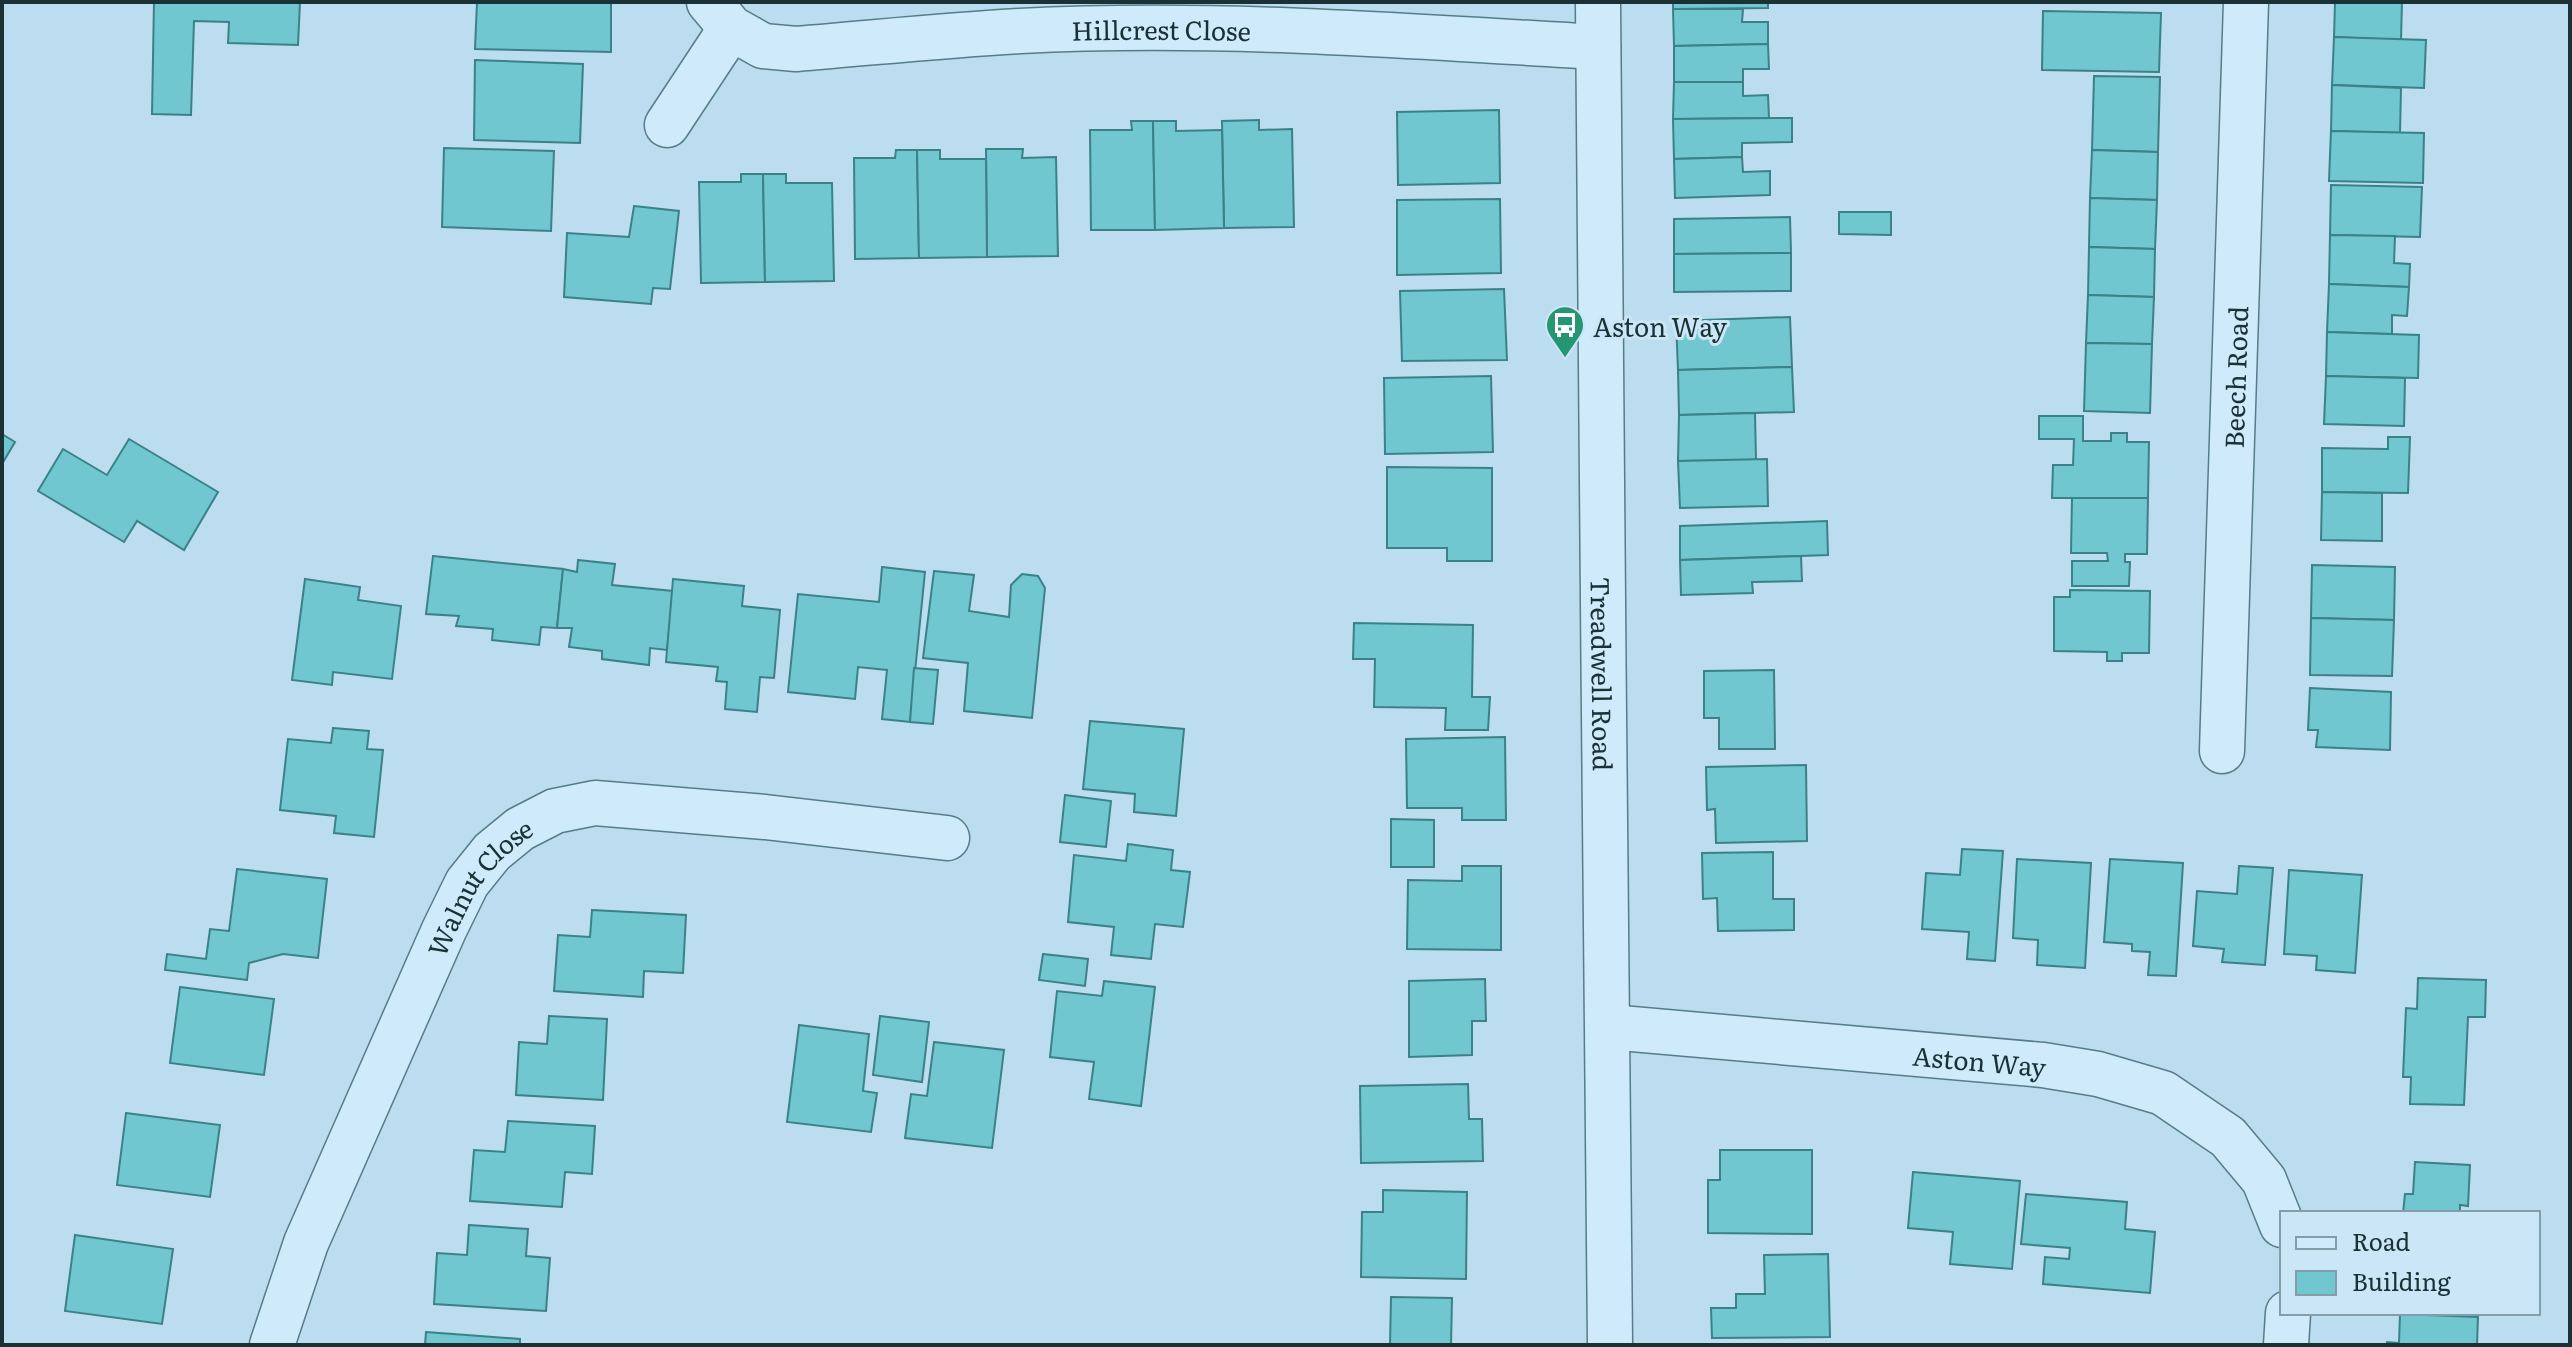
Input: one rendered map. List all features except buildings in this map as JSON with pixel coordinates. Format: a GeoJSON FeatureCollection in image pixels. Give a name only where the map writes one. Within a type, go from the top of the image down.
{"type":"FeatureCollection","features":[{"type":"Feature","properties":{"kind":"street","name":"Treadwell Road"},"geometry":{"type":"LineString","coordinates":[[1598,2],[1610,1345]]}},
{"type":"Feature","properties":{"kind":"street","name":"Beech Road"},"geometry":{"type":"LineString","coordinates":[[2222,751],[2246,2]]}},
{"type":"Feature","properties":{"kind":"street","name":"Hillcrest Close"},"geometry":{"type":"LineString","coordinates":[[667,125],[720,15],[763,46],[796,49],[1021,31],[1159,29],[1262,30],[1598,47]]}},
{"type":"Feature","properties":{"kind":"street","name":"Walnut Close"},"geometry":{"type":"LineString","coordinates":[[272,1345],[306,1243],[450,918],[467,883],[492,852],[520,829],[555,811],[595,803],[765,817],[947,838]]}},
{"type":"Feature","properties":{"kind":"street","name":"Aston Way"},"geometry":{"type":"LineString","coordinates":[[1609,1027],[2043,1065],[2111,1077],[2163,1093],[2228,1137],[2264,1180],[2280,1220]]}},
{"type":"Feature","properties":{"kind":"street"},"geometry":{"type":"LineString","coordinates":[[2286,1345],[2288,1315]]}},
{"type":"Feature","properties":{"kind":"place","name":"Aston Way"},"geometry":{"type":"Point","coordinates":[1565,359]}}]}
